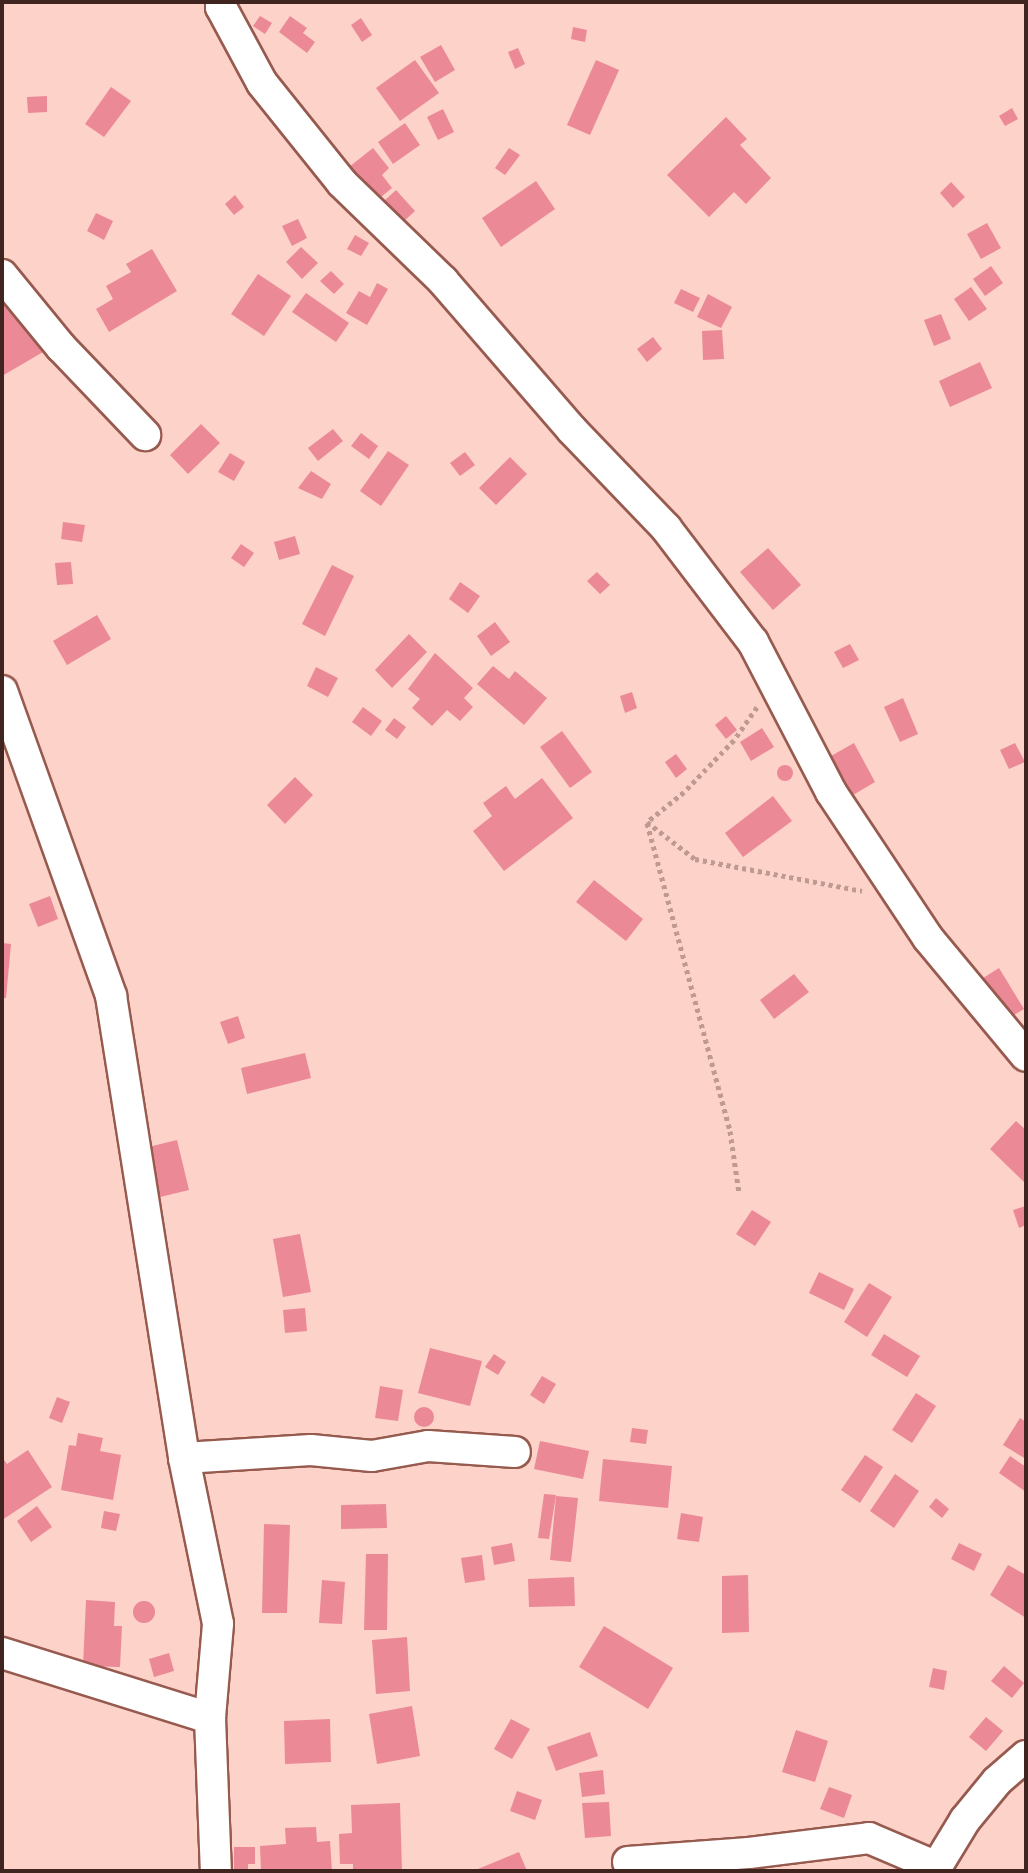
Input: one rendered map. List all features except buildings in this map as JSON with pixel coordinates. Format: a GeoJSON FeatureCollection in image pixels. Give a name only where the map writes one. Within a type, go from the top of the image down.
{"type":"FeatureCollection","features":[{"type":"Feature","properties":{"kind":"street"},"geometry":{"type":"LineString","coordinates":[[221,2],[262,83],[342,183],[443,281],[572,430],[666,528],[753,642],[831,792],[928,938],[1026,1056]]}},
{"type":"Feature","properties":{"kind":"street"},"geometry":{"type":"LineString","coordinates":[[2,275],[61,347],[145,435]]}},
{"type":"Feature","properties":{"kind":"street"},"geometry":{"type":"LineString","coordinates":[[2,691],[111,996],[184,1458],[218,1624],[210,1718],[216,1871]]}},
{"type":"Feature","properties":{"kind":"street"},"geometry":{"type":"LineString","coordinates":[[184,1458],[311,1450],[372,1456],[428,1446],[515,1452]]}},
{"type":"Feature","properties":{"kind":"street"},"geometry":{"type":"LineString","coordinates":[[2,1653],[210,1718]]}},
{"type":"Feature","properties":{"kind":"street"},"geometry":{"type":"LineString","coordinates":[[628,1862],[749,1853],[869,1838],[936,1869],[965,1820],[997,1781],[1026,1756]]}},
{"type":"Feature","properties":{"kind":"path"},"geometry":{"type":"LineString","coordinates":[[647,822],[684,792],[734,740],[774,683]]}},
{"type":"Feature","properties":{"kind":"path"},"geometry":{"type":"LineString","coordinates":[[647,822],[695,859],[902,898]]}},
{"type":"Feature","properties":{"kind":"path"},"geometry":{"type":"LineString","coordinates":[[647,822],[730,1131],[739,1193]]}}]}
